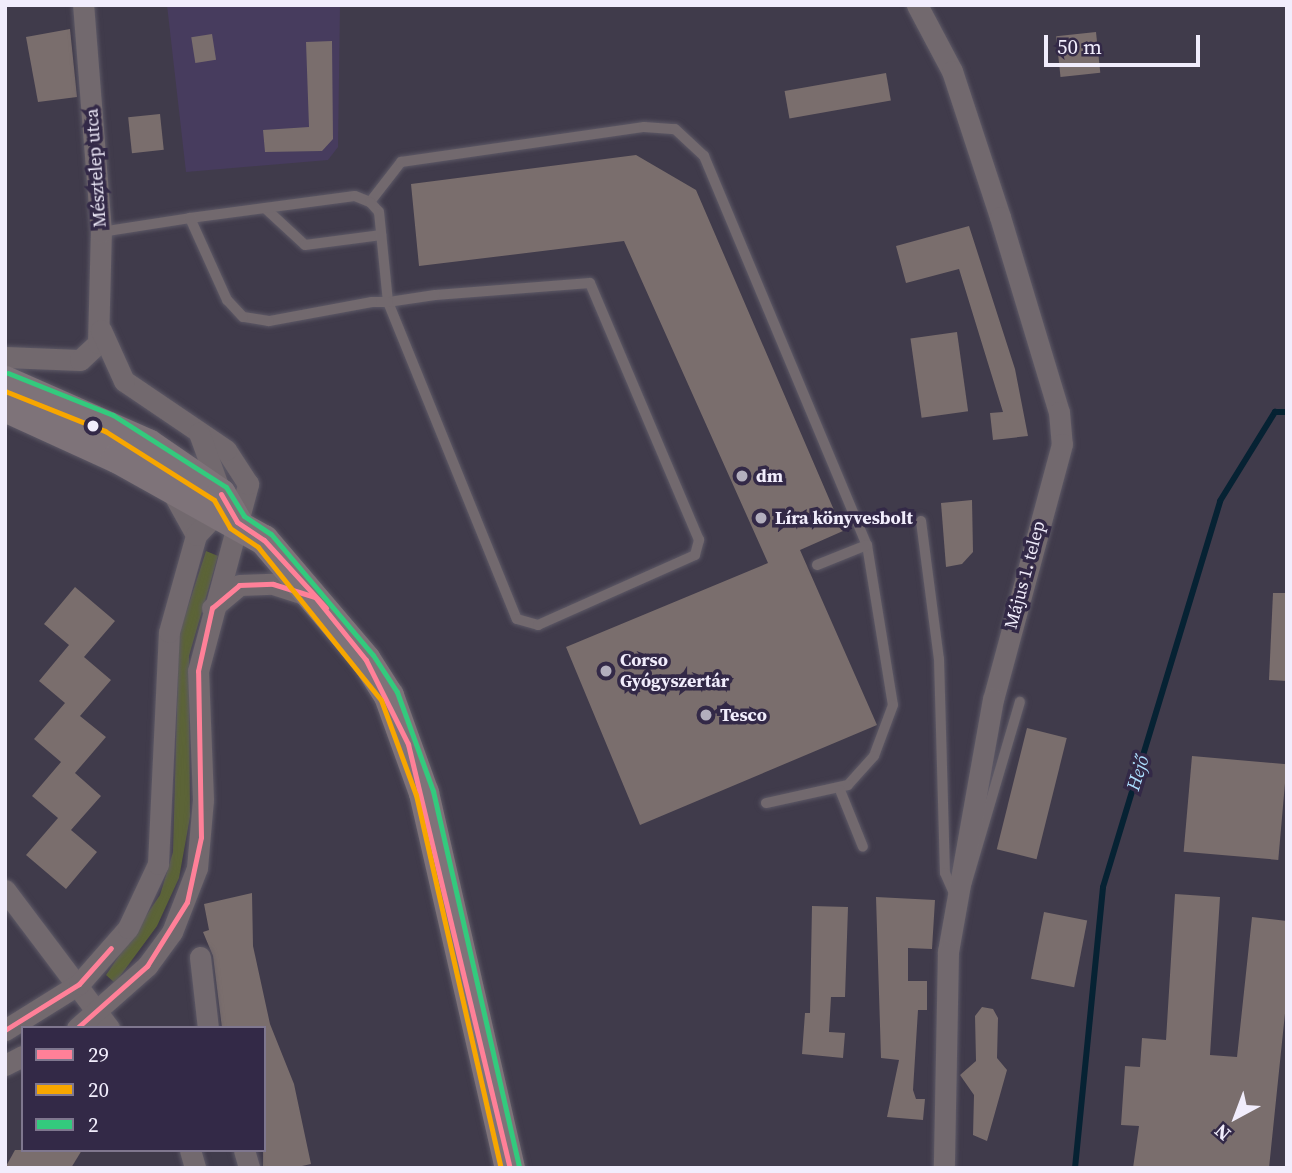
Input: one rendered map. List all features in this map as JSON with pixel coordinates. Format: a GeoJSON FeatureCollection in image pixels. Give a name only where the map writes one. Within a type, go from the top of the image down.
{"type":"FeatureCollection","features":[{"type":"Feature","properties":{"kind":"street","name":"Május 1. telep"},"geometry":{"type":"LineString","coordinates":[[917,5],[952,71],[996,203],[1059,412],[1062,444],[993,699],[948,951],[944,1168]]}},
{"type":"Feature","properties":{"kind":"street","name":"Mésztelep utca"},"geometry":{"type":"LineString","coordinates":[[88,7],[100,232],[101,330],[124,381],[240,464],[247,484],[217,517]]}},
{"type":"Feature","properties":{"kind":"street"},"geometry":{"type":"LineString","coordinates":[[5,357],[80,360],[92,354],[101,330]]}},
{"type":"Feature","properties":{"kind":"street"},"geometry":{"type":"LineString","coordinates":[[5,381],[108,424],[217,517]]}},
{"type":"Feature","properties":{"kind":"street"},"geometry":{"type":"LineString","coordinates":[[5,407],[170,488],[217,517],[264,540],[366,660],[408,744],[510,1168]]}},
{"type":"Feature","properties":{"kind":"street"},"geometry":{"type":"LineString","coordinates":[[85,1026],[104,1021],[172,932],[197,868],[203,800],[198,671],[212,608],[217,517],[199,433]]}},
{"type":"Feature","properties":{"kind":"street"},"geometry":{"type":"LineString","coordinates":[[5,1030],[79,984],[128,928],[158,864],[163,676],[217,517]]}},
{"type":"Feature","properties":{"kind":"street"},"geometry":{"type":"LineString","coordinates":[[212,608],[239,585],[273,584],[315,597]]}},
{"type":"Feature","properties":{"kind":"street"},"geometry":{"type":"LineString","coordinates":[[5,890],[79,984],[104,1021]]}},
{"type":"Feature","properties":{"kind":"street"},"geometry":{"type":"LineString","coordinates":[[200,957],[208,1026]]}},
{"type":"Feature","properties":{"kind":"street"},"geometry":{"type":"LineString","coordinates":[[5,1065],[21,1057]]}},
{"type":"Feature","properties":{"kind":"lane"},"geometry":{"type":"LineString","coordinates":[[370,202],[401,162],[643,127],[675,129],[694,140],[867,545],[893,705],[874,756],[840,790],[766,803]]}},
{"type":"Feature","properties":{"kind":"lane"},"geometry":{"type":"LineString","coordinates":[[100,232],[190,218],[355,196],[370,202],[379,212],[388,302],[517,619],[538,625],[695,555],[699,540],[590,283],[388,302],[269,321],[243,317],[227,300],[190,218]]}},
{"type":"Feature","properties":{"kind":"lane"},"geometry":{"type":"LineString","coordinates":[[265,208],[304,246],[381,235]]}},
{"type":"Feature","properties":{"kind":"lane"},"geometry":{"type":"LineString","coordinates":[[921,521],[939,659],[945,873],[957,899]]}},
{"type":"Feature","properties":{"kind":"lane"},"geometry":{"type":"LineString","coordinates":[[817,565],[867,545]]}},
{"type":"Feature","properties":{"kind":"lane"},"geometry":{"type":"LineString","coordinates":[[957,899],[975,868],[1020,702]]}},
{"type":"Feature","properties":{"kind":"lane"},"geometry":{"type":"LineString","coordinates":[[840,790],[863,847]]}},
{"type":"Feature","properties":{"kind":"shaded area"},"geometry":{"type":"Polygon","coordinates":[[[167,5],[340,5],[338,147],[328,160],[186,172],[167,5]]]}},
{"type":"Feature","properties":{"kind":"green space"},"geometry":{"type":"Polygon","coordinates":[[[206,551],[218,556],[189,656],[190,817],[179,878],[157,926],[115,983],[106,975],[160,895],[173,852],[179,634],[206,551]]]}},
{"type":"Feature","properties":{"kind":"building"},"geometry":{"type":"Polygon","coordinates":[[[70,29],[77,97],[38,102],[26,37],[70,29]]]}},
{"type":"Feature","properties":{"kind":"building"},"geometry":{"type":"Polygon","coordinates":[[[1096,32],[1100,73],[1061,77],[1056,36],[1096,32]]]}},
{"type":"Feature","properties":{"kind":"building"},"geometry":{"type":"Polygon","coordinates":[[[212,34],[216,60],[195,63],[191,37],[212,34]]]}},
{"type":"Feature","properties":{"kind":"building"},"geometry":{"type":"Polygon","coordinates":[[[332,41],[333,139],[322,151],[265,152],[263,130],[309,127],[306,42],[332,41]]]}},
{"type":"Feature","properties":{"kind":"building"},"geometry":{"type":"Polygon","coordinates":[[[886,73],[891,101],[789,118],[785,91],[886,73]]]}},
{"type":"Feature","properties":{"kind":"building"},"geometry":{"type":"Polygon","coordinates":[[[160,114],[164,150],[132,153],[128,117],[160,114]]]}},
{"type":"Feature","properties":{"kind":"building"},"geometry":{"type":"Polygon","coordinates":[[[636,155],[696,190],[843,531],[800,550],[877,725],[640,825],[566,647],[768,563],[624,241],[419,266],[411,184],[636,155]]]}},
{"type":"Feature","properties":{"kind":"building"},"geometry":{"type":"Polygon","coordinates":[[[969,226],[1015,369],[1028,436],[993,440],[990,413],[1003,412],[959,269],[906,283],[896,246],[969,226]]]}},
{"type":"Feature","properties":{"kind":"building"},"geometry":{"type":"Polygon","coordinates":[[[957,332],[968,411],[922,418],[910,339],[957,332]]]}},
{"type":"Feature","properties":{"kind":"building"},"geometry":{"type":"Polygon","coordinates":[[[972,500],[973,552],[962,564],[946,567],[941,503],[972,500]]]}},
{"type":"Feature","properties":{"kind":"building"},"geometry":{"type":"Polygon","coordinates":[[[75,587],[115,621],[84,657],[111,680],[80,716],[106,737],[75,773],[101,796],[71,830],[97,852],[66,889],[26,855],[58,818],[32,796],[61,762],[34,739],[65,703],[39,681],[69,645],[44,624],[75,587]]]}},
{"type":"Feature","properties":{"kind":"building"},"geometry":{"type":"Polygon","coordinates":[[[1273,593],[1287,593],[1287,681],[1269,680],[1273,593]]]}},
{"type":"Feature","properties":{"kind":"building"},"geometry":{"type":"Polygon","coordinates":[[[1027,728],[1067,738],[1037,859],[997,849],[1027,728]]]}},
{"type":"Feature","properties":{"kind":"building"},"geometry":{"type":"Polygon","coordinates":[[[1192,756],[1287,764],[1278,860],[1184,852],[1192,756]]]}},
{"type":"Feature","properties":{"kind":"building"},"geometry":{"type":"Polygon","coordinates":[[[252,893],[253,946],[270,1024],[294,1084],[311,1164],[293,1168],[263,1168],[263,1152],[266,1152],[266,1026],[222,1026],[213,956],[203,932],[209,930],[204,904],[252,893]]]}},
{"type":"Feature","properties":{"kind":"building"},"geometry":{"type":"Polygon","coordinates":[[[1175,894],[1220,897],[1210,1055],[1237,1057],[1252,917],[1287,921],[1287,994],[1269,1168],[1133,1168],[1139,1126],[1121,1125],[1125,1066],[1140,1067],[1142,1038],[1166,1040],[1175,894]]]}},
{"type":"Feature","properties":{"kind":"building"},"geometry":{"type":"Polygon","coordinates":[[[876,897],[935,900],[932,949],[908,948],[908,981],[927,981],[927,1010],[918,1010],[913,1090],[916,1099],[925,1099],[923,1120],[887,1117],[899,1060],[881,1058],[876,897]]]}},
{"type":"Feature","properties":{"kind":"building"},"geometry":{"type":"Polygon","coordinates":[[[812,906],[848,907],[845,997],[831,997],[829,1032],[845,1033],[843,1058],[802,1054],[805,1013],[810,1013],[812,906]]]}},
{"type":"Feature","properties":{"kind":"building"},"geometry":{"type":"Polygon","coordinates":[[[1044,912],[1087,920],[1074,987],[1031,979],[1044,912]]]}},
{"type":"Feature","properties":{"kind":"building"},"geometry":{"type":"Polygon","coordinates":[[[982,1007],[993,1009],[998,1018],[997,1058],[1007,1070],[987,1141],[973,1135],[974,1095],[960,1075],[976,1061],[975,1016],[982,1007]]]}},
{"type":"Feature","properties":{"kind":"building"},"geometry":{"type":"Polygon","coordinates":[[[15,1150],[81,1152],[71,1168],[5,1168],[15,1150]]]}},
{"type":"Feature","properties":{"kind":"waterway","name":"Hejő"},"geometry":{"type":"LineString","coordinates":[[1075,1168],[1103,887],[1220,501],[1275,412],[1287,412]]}},
{"type":"Feature","properties":{"kind":"transit line","name":"2"},"geometry":{"type":"LineString","coordinates":[[8,373],[113,415],[226,487],[244,516],[271,534],[373,655],[397,692],[433,791],[519,1166]]}},
{"type":"Feature","properties":{"kind":"transit line","name":"20"},"geometry":{"type":"LineString","coordinates":[[5,391],[105,431],[214,500],[230,528],[258,547],[381,700],[416,795],[501,1168]]}},
{"type":"Feature","properties":{"kind":"transit line","name":"29"},"geometry":{"type":"LineString","coordinates":[[221,494],[237,522],[264,540],[326,608]]}},
{"type":"Feature","properties":{"kind":"transit line","name":"29"},"geometry":{"type":"LineString","coordinates":[[79,1026],[147,966],[187,902],[201,837],[198,671],[212,608],[239,585],[273,584],[315,597],[366,660],[408,744],[510,1168]]}},
{"type":"Feature","properties":{"kind":"transit line","name":"29"},"geometry":{"type":"LineString","coordinates":[[5,1030],[79,984],[111,948]]}},
{"type":"Feature","properties":{"kind":"place","name":"dm"},"geometry":{"type":"Point","coordinates":[742,476]}},
{"type":"Feature","properties":{"kind":"place","name":"Líra könyvesbolt"},"geometry":{"type":"Point","coordinates":[761,518]}},
{"type":"Feature","properties":{"kind":"place","name":"Corso Gyógyszertár"},"geometry":{"type":"Point","coordinates":[606,671]}},
{"type":"Feature","properties":{"kind":"place","name":"Tesco"},"geometry":{"type":"Point","coordinates":[706,715]}}]}
